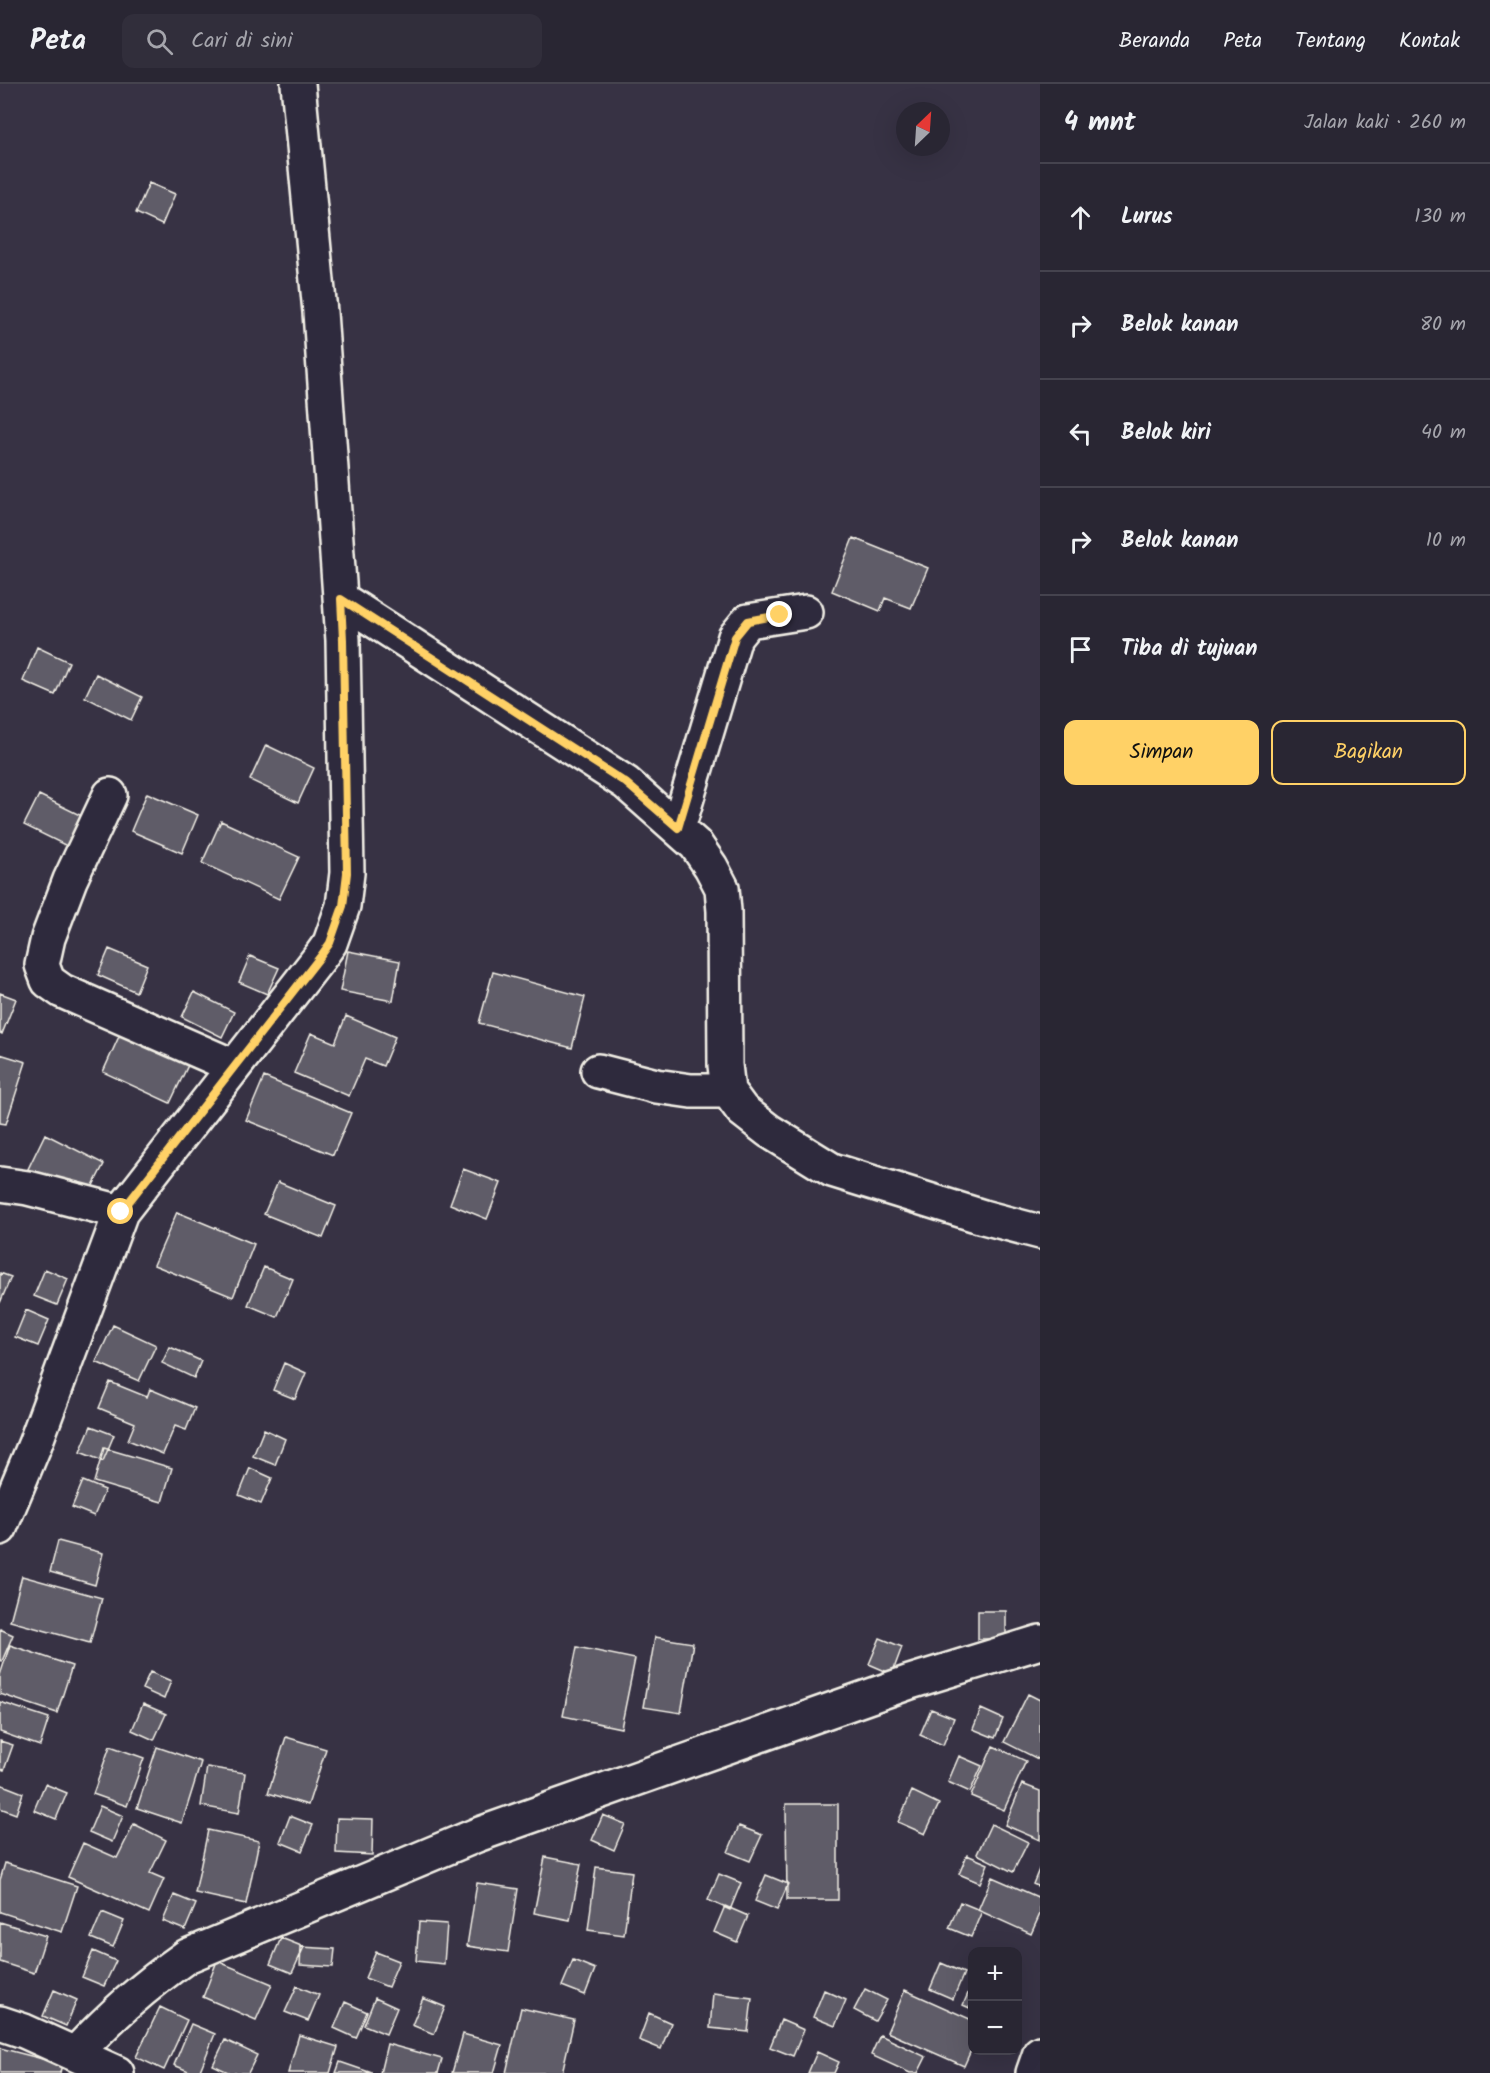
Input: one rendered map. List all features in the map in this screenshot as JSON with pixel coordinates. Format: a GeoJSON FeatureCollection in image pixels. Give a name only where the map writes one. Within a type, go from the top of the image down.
{"type":"FeatureCollection","features":[{"type":"Feature","properties":{"kind":"street"},"geometry":{"type":"LineString","coordinates":[[0,1528],[36,1444],[121,1212],[325,950],[330,943],[343,906],[347,873],[347,829],[341,599],[320,312],[298,84]]}},
{"type":"Feature","properties":{"kind":"street"},"geometry":{"type":"LineString","coordinates":[[341,599],[626,783],[696,845],[722,888],[725,1065],[728,1091],[742,1110],[770,1131],[832,1170],[983,1217],[1040,1232]]}},
{"type":"Feature","properties":{"kind":"street"},"geometry":{"type":"LineString","coordinates":[[678,828],[735,637],[748,621],[806,612]]}},
{"type":"Feature","properties":{"kind":"street"},"geometry":{"type":"LineString","coordinates":[[110,795],[70,880],[48,938],[42,965],[48,981],[62,991],[233,1066]]}},
{"type":"Feature","properties":{"kind":"street"},"geometry":{"type":"LineString","coordinates":[[598,1071],[668,1088],[691,1091],[728,1091]]}},
{"type":"Feature","properties":{"kind":"street"},"geometry":{"type":"LineString","coordinates":[[0,1184],[28,1188],[121,1212]]}},
{"type":"Feature","properties":{"kind":"street"},"geometry":{"type":"LineString","coordinates":[[75,2054],[119,2008],[151,1980],[187,1956],[477,1835],[910,1682],[1040,1642]]}},
{"type":"Feature","properties":{"kind":"street"},"geometry":{"type":"LineString","coordinates":[[0,2023],[24,2031],[117,2073]]}},
{"type":"Feature","properties":{"kind":"street"},"geometry":{"type":"LineString","coordinates":[[1033,2073],[1040,2053]]}},
{"type":"Feature","properties":{"kind":"building"},"geometry":{"type":"Polygon","coordinates":[[[149,183],[175,194],[162,225],[136,213],[149,183]]]}},
{"type":"Feature","properties":{"kind":"building"},"geometry":{"type":"Polygon","coordinates":[[[853,538],[928,568],[911,608],[885,598],[880,611],[832,591],[853,538]]]}},
{"type":"Feature","properties":{"kind":"building"},"geometry":{"type":"Polygon","coordinates":[[[37,647],[69,662],[55,695],[23,681],[37,647]]]}},
{"type":"Feature","properties":{"kind":"building"},"geometry":{"type":"Polygon","coordinates":[[[96,674],[142,697],[131,720],[85,697],[96,674]]]}},
{"type":"Feature","properties":{"kind":"building"},"geometry":{"type":"Polygon","coordinates":[[[266,745],[314,768],[298,803],[250,780],[266,745]]]}},
{"type":"Feature","properties":{"kind":"building"},"geometry":{"type":"Polygon","coordinates":[[[147,793],[198,815],[182,853],[131,831],[147,793]]]}},
{"type":"Feature","properties":{"kind":"building"},"geometry":{"type":"Polygon","coordinates":[[[39,795],[90,820],[75,850],[24,825],[39,795]]]}},
{"type":"Feature","properties":{"kind":"building"},"geometry":{"type":"Polygon","coordinates":[[[221,821],[299,857],[279,899],[202,863],[221,821]]]}},
{"type":"Feature","properties":{"kind":"building"},"geometry":{"type":"Polygon","coordinates":[[[109,949],[147,965],[136,992],[98,975],[109,949]]]}},
{"type":"Feature","properties":{"kind":"building"},"geometry":{"type":"Polygon","coordinates":[[[348,951],[400,961],[393,1001],[340,991],[348,951]]]}},
{"type":"Feature","properties":{"kind":"building"},"geometry":{"type":"Polygon","coordinates":[[[250,956],[279,968],[267,994],[239,982],[250,956]]]}},
{"type":"Feature","properties":{"kind":"building"},"geometry":{"type":"Polygon","coordinates":[[[493,972],[585,997],[572,1048],[479,1023],[493,972]]]}},
{"type":"Feature","properties":{"kind":"building"},"geometry":{"type":"Polygon","coordinates":[[[194,992],[234,1012],[222,1037],[182,1017],[194,992]]]}},
{"type":"Feature","properties":{"kind":"building"},"geometry":{"type":"Polygon","coordinates":[[[0,993],[16,999],[2,1034],[0,1033],[0,993]]]}},
{"type":"Feature","properties":{"kind":"building"},"geometry":{"type":"Polygon","coordinates":[[[346,1016],[395,1037],[383,1066],[365,1059],[349,1096],[294,1073],[311,1033],[335,1043],[346,1016]]]}},
{"type":"Feature","properties":{"kind":"building"},"geometry":{"type":"Polygon","coordinates":[[[121,1032],[189,1063],[170,1103],[103,1072],[121,1032]]]}},
{"type":"Feature","properties":{"kind":"building"},"geometry":{"type":"Polygon","coordinates":[[[0,1054],[26,1062],[6,1124],[0,1123],[0,1054]]]}},
{"type":"Feature","properties":{"kind":"building"},"geometry":{"type":"Polygon","coordinates":[[[264,1077],[351,1113],[333,1155],[246,1120],[264,1077]]]}},
{"type":"Feature","properties":{"kind":"building"},"geometry":{"type":"Polygon","coordinates":[[[45,1134],[104,1164],[86,1199],[28,1169],[45,1134]]]}},
{"type":"Feature","properties":{"kind":"building"},"geometry":{"type":"Polygon","coordinates":[[[463,1169],[501,1183],[487,1219],[450,1204],[463,1169]]]}},
{"type":"Feature","properties":{"kind":"building"},"geometry":{"type":"Polygon","coordinates":[[[278,1182],[336,1206],[323,1238],[264,1214],[278,1182]]]}},
{"type":"Feature","properties":{"kind":"building"},"geometry":{"type":"Polygon","coordinates":[[[177,1212],[254,1244],[233,1297],[154,1265],[177,1212]]]}},
{"type":"Feature","properties":{"kind":"building"},"geometry":{"type":"Polygon","coordinates":[[[264,1267],[293,1279],[277,1317],[248,1305],[264,1267]]]}},
{"type":"Feature","properties":{"kind":"building"},"geometry":{"type":"Polygon","coordinates":[[[45,1269],[68,1279],[57,1305],[34,1296],[45,1269]]]}},
{"type":"Feature","properties":{"kind":"building"},"geometry":{"type":"Polygon","coordinates":[[[0,1273],[11,1277],[0,1303],[0,1273]]]}},
{"type":"Feature","properties":{"kind":"building"},"geometry":{"type":"Polygon","coordinates":[[[26,1310],[49,1320],[38,1346],[15,1337],[26,1310]]]}},
{"type":"Feature","properties":{"kind":"building"},"geometry":{"type":"Polygon","coordinates":[[[113,1325],[156,1345],[139,1381],[96,1362],[113,1325]]]}},
{"type":"Feature","properties":{"kind":"building"},"geometry":{"type":"Polygon","coordinates":[[[170,1347],[201,1361],[194,1378],[162,1363],[170,1347]]]}},
{"type":"Feature","properties":{"kind":"building"},"geometry":{"type":"Polygon","coordinates":[[[284,1363],[306,1373],[295,1399],[273,1390],[284,1363]]]}},
{"type":"Feature","properties":{"kind":"building"},"geometry":{"type":"Polygon","coordinates":[[[110,1382],[147,1397],[150,1389],[195,1408],[186,1430],[175,1426],[163,1454],[128,1440],[135,1423],[99,1408],[110,1382]]]}},
{"type":"Feature","properties":{"kind":"building"},"geometry":{"type":"Polygon","coordinates":[[[91,1426],[114,1435],[103,1461],[80,1452],[91,1426]]]}},
{"type":"Feature","properties":{"kind":"building"},"geometry":{"type":"Polygon","coordinates":[[[264,1429],[285,1439],[275,1465],[253,1456],[264,1429]]]}},
{"type":"Feature","properties":{"kind":"building"},"geometry":{"type":"Polygon","coordinates":[[[104,1448],[172,1468],[162,1502],[94,1482],[104,1448]]]}},
{"type":"Feature","properties":{"kind":"building"},"geometry":{"type":"Polygon","coordinates":[[[250,1468],[272,1478],[261,1504],[239,1495],[250,1468]]]}},
{"type":"Feature","properties":{"kind":"building"},"geometry":{"type":"Polygon","coordinates":[[[83,1481],[105,1490],[94,1516],[72,1507],[83,1481]]]}},
{"type":"Feature","properties":{"kind":"building"},"geometry":{"type":"Polygon","coordinates":[[[58,1541],[103,1553],[95,1585],[50,1572],[58,1541]]]}},
{"type":"Feature","properties":{"kind":"building"},"geometry":{"type":"Polygon","coordinates":[[[22,1576],[102,1598],[90,1643],[10,1621],[22,1576]]]}},
{"type":"Feature","properties":{"kind":"building"},"geometry":{"type":"Polygon","coordinates":[[[978,1611],[1006,1611],[1006,1639],[978,1639],[978,1611]]]}},
{"type":"Feature","properties":{"kind":"building"},"geometry":{"type":"Polygon","coordinates":[[[0,1629],[13,1635],[2,1661],[0,1660],[0,1629]]]}},
{"type":"Feature","properties":{"kind":"building"},"geometry":{"type":"Polygon","coordinates":[[[655,1637],[693,1643],[681,1713],[643,1707],[655,1637]]]}},
{"type":"Feature","properties":{"kind":"building"},"geometry":{"type":"Polygon","coordinates":[[[880,1638],[902,1647],[892,1674],[869,1664],[880,1638]]]}},
{"type":"Feature","properties":{"kind":"building"},"geometry":{"type":"Polygon","coordinates":[[[10,1645],[72,1666],[57,1713],[0,1694],[0,1675],[10,1645]]]}},
{"type":"Feature","properties":{"kind":"building"},"geometry":{"type":"Polygon","coordinates":[[[577,1647],[635,1659],[621,1728],[563,1716],[577,1647]]]}},
{"type":"Feature","properties":{"kind":"building"},"geometry":{"type":"Polygon","coordinates":[[[150,1672],[171,1681],[164,1699],[142,1689],[150,1672]]]}},
{"type":"Feature","properties":{"kind":"building"},"geometry":{"type":"Polygon","coordinates":[[[1028,1694],[1040,1700],[1040,1760],[1004,1742],[1028,1694]]]}},
{"type":"Feature","properties":{"kind":"building"},"geometry":{"type":"Polygon","coordinates":[[[0,1702],[49,1718],[40,1746],[0,1732],[0,1702]]]}},
{"type":"Feature","properties":{"kind":"building"},"geometry":{"type":"Polygon","coordinates":[[[143,1704],[166,1714],[154,1740],[132,1730],[143,1704]]]}},
{"type":"Feature","properties":{"kind":"building"},"geometry":{"type":"Polygon","coordinates":[[[931,1709],[954,1718],[943,1745],[920,1735],[931,1709]]]}},
{"type":"Feature","properties":{"kind":"building"},"geometry":{"type":"Polygon","coordinates":[[[981,1709],[1003,1719],[995,1738],[973,1729],[981,1709]]]}},
{"type":"Feature","properties":{"kind":"building"},"geometry":{"type":"Polygon","coordinates":[[[286,1737],[326,1749],[308,1805],[268,1793],[286,1737]]]}},
{"type":"Feature","properties":{"kind":"building"},"geometry":{"type":"Polygon","coordinates":[[[0,1741],[13,1745],[4,1770],[0,1769],[0,1741]]]}},
{"type":"Feature","properties":{"kind":"building"},"geometry":{"type":"Polygon","coordinates":[[[110,1746],[144,1758],[127,1806],[93,1794],[110,1746]]]}},
{"type":"Feature","properties":{"kind":"building"},"geometry":{"type":"Polygon","coordinates":[[[993,1746],[1026,1761],[1004,1810],[971,1796],[993,1746]]]}},
{"type":"Feature","properties":{"kind":"building"},"geometry":{"type":"Polygon","coordinates":[[[157,1747],[201,1762],[182,1823],[137,1808],[157,1747]]]}},
{"type":"Feature","properties":{"kind":"building"},"geometry":{"type":"Polygon","coordinates":[[[959,1756],[982,1766],[970,1792],[948,1782],[959,1756]]]}},
{"type":"Feature","properties":{"kind":"building"},"geometry":{"type":"Polygon","coordinates":[[[207,1767],[245,1773],[239,1813],[201,1806],[207,1767]]]}},
{"type":"Feature","properties":{"kind":"building"},"geometry":{"type":"Polygon","coordinates":[[[0,1784],[23,1793],[16,1814],[0,1808],[0,1784]]]}},
{"type":"Feature","properties":{"kind":"building"},"geometry":{"type":"Polygon","coordinates":[[[45,1784],[67,1793],[56,1819],[34,1810],[45,1784]]]}},
{"type":"Feature","properties":{"kind":"building"},"geometry":{"type":"Polygon","coordinates":[[[1022,1784],[1040,1791],[1040,1840],[1005,1825],[1022,1784]]]}},
{"type":"Feature","properties":{"kind":"building"},"geometry":{"type":"Polygon","coordinates":[[[912,1791],[939,1804],[925,1834],[898,1822],[912,1791]]]}},
{"type":"Feature","properties":{"kind":"building"},"geometry":{"type":"Polygon","coordinates":[[[786,1804],[838,1804],[838,1900],[787,1900],[786,1804]]]}},
{"type":"Feature","properties":{"kind":"building"},"geometry":{"type":"Polygon","coordinates":[[[100,1806],[123,1816],[112,1842],[89,1832],[100,1806]]]}},
{"type":"Feature","properties":{"kind":"building"},"geometry":{"type":"Polygon","coordinates":[[[603,1815],[625,1824],[614,1850],[592,1840],[603,1815]]]}},
{"type":"Feature","properties":{"kind":"building"},"geometry":{"type":"Polygon","coordinates":[[[290,1816],[313,1825],[302,1851],[280,1842],[290,1816]]]}},
{"type":"Feature","properties":{"kind":"building"},"geometry":{"type":"Polygon","coordinates":[[[337,1818],[373,1819],[372,1855],[336,1853],[337,1818]]]}},
{"type":"Feature","properties":{"kind":"building"},"geometry":{"type":"Polygon","coordinates":[[[134,1824],[166,1840],[150,1873],[164,1879],[149,1913],[68,1877],[83,1843],[117,1858],[134,1824]]]}},
{"type":"Feature","properties":{"kind":"building"},"geometry":{"type":"Polygon","coordinates":[[[991,1824],[1028,1842],[1013,1872],[977,1854],[991,1824]]]}},
{"type":"Feature","properties":{"kind":"building"},"geometry":{"type":"Polygon","coordinates":[[[739,1826],[762,1835],[750,1861],[728,1852],[739,1826]]]}},
{"type":"Feature","properties":{"kind":"building"},"geometry":{"type":"Polygon","coordinates":[[[208,1830],[259,1841],[246,1904],[195,1893],[208,1830]]]}},
{"type":"Feature","properties":{"kind":"building"},"geometry":{"type":"Polygon","coordinates":[[[967,1855],[988,1864],[980,1883],[959,1874],[967,1855]]]}},
{"type":"Feature","properties":{"kind":"building"},"geometry":{"type":"Polygon","coordinates":[[[545,1857],[581,1864],[570,1920],[534,1913],[545,1857]]]}},
{"type":"Feature","properties":{"kind":"building"},"geometry":{"type":"Polygon","coordinates":[[[5,1863],[77,1886],[62,1932],[0,1912],[0,1880],[5,1863]]]}},
{"type":"Feature","properties":{"kind":"building"},"geometry":{"type":"Polygon","coordinates":[[[596,1867],[632,1872],[624,1935],[588,1930],[596,1867]]]}},
{"type":"Feature","properties":{"kind":"building"},"geometry":{"type":"Polygon","coordinates":[[[1040,1867],[1040,1887],[1033,1884],[1040,1867]]]}},
{"type":"Feature","properties":{"kind":"building"},"geometry":{"type":"Polygon","coordinates":[[[719,1874],[741,1883],[730,1910],[708,1900],[719,1874]]]}},
{"type":"Feature","properties":{"kind":"building"},"geometry":{"type":"Polygon","coordinates":[[[766,1875],[788,1884],[777,1910],[755,1901],[766,1875]]]}},
{"type":"Feature","properties":{"kind":"building"},"geometry":{"type":"Polygon","coordinates":[[[992,1877],[1040,1898],[1040,1914],[1031,1934],[978,1910],[992,1877]]]}},
{"type":"Feature","properties":{"kind":"building"},"geometry":{"type":"Polygon","coordinates":[[[477,1883],[518,1889],[508,1952],[467,1946],[477,1883]]]}},
{"type":"Feature","properties":{"kind":"building"},"geometry":{"type":"Polygon","coordinates":[[[174,1895],[196,1904],[185,1930],[163,1921],[174,1895]]]}},
{"type":"Feature","properties":{"kind":"building"},"geometry":{"type":"Polygon","coordinates":[[[960,1902],[982,1911],[971,1937],[949,1928],[960,1902]]]}},
{"type":"Feature","properties":{"kind":"building"},"geometry":{"type":"Polygon","coordinates":[[[725,1906],[748,1916],[737,1942],[714,1932],[725,1906]]]}},
{"type":"Feature","properties":{"kind":"building"},"geometry":{"type":"Polygon","coordinates":[[[102,1912],[124,1921],[113,1947],[91,1938],[102,1912]]]}},
{"type":"Feature","properties":{"kind":"building"},"geometry":{"type":"Polygon","coordinates":[[[0,1922],[46,1936],[34,1973],[0,1962],[0,1922]]]}},
{"type":"Feature","properties":{"kind":"building"},"geometry":{"type":"Polygon","coordinates":[[[419,1922],[447,1924],[444,1964],[416,1961],[419,1922]]]}},
{"type":"Feature","properties":{"kind":"building"},"geometry":{"type":"Polygon","coordinates":[[[281,1938],[304,1947],[292,1973],[270,1964],[281,1938]]]}},
{"type":"Feature","properties":{"kind":"building"},"geometry":{"type":"Polygon","coordinates":[[[301,1947],[335,1949],[333,1967],[300,1965],[301,1947]]]}},
{"type":"Feature","properties":{"kind":"building"},"geometry":{"type":"Polygon","coordinates":[[[93,1951],[116,1961],[104,1986],[82,1977],[93,1951]]]}},
{"type":"Feature","properties":{"kind":"building"},"geometry":{"type":"Polygon","coordinates":[[[376,1952],[399,1961],[388,1987],[365,1978],[376,1952]]]}},
{"type":"Feature","properties":{"kind":"building"},"geometry":{"type":"Polygon","coordinates":[[[573,1960],[595,1969],[585,1995],[562,1986],[573,1960]]]}},
{"type":"Feature","properties":{"kind":"building"},"geometry":{"type":"Polygon","coordinates":[[[217,1961],[272,1984],[256,2020],[203,1997],[217,1961]]]}},
{"type":"Feature","properties":{"kind":"building"},"geometry":{"type":"Polygon","coordinates":[[[941,1963],[964,1973],[953,1999],[930,1989],[941,1963]]]}},
{"type":"Feature","properties":{"kind":"building"},"geometry":{"type":"Polygon","coordinates":[[[297,1986],[319,1995],[308,2021],[285,2012],[297,1986]]]}},
{"type":"Feature","properties":{"kind":"building"},"geometry":{"type":"Polygon","coordinates":[[[865,1989],[887,2000],[875,2021],[854,2010],[865,1989]]]}},
{"type":"Feature","properties":{"kind":"building"},"geometry":{"type":"Polygon","coordinates":[[[54,1990],[77,2000],[66,2026],[43,2016],[54,1990]]]}},
{"type":"Feature","properties":{"kind":"building"},"geometry":{"type":"Polygon","coordinates":[[[824,1990],[846,2000],[835,2026],[813,2017],[824,1990]]]}},
{"type":"Feature","properties":{"kind":"building"},"geometry":{"type":"Polygon","coordinates":[[[905,1990],[968,2018],[969,2055],[964,2066],[887,2032],[905,1990]]]}},
{"type":"Feature","properties":{"kind":"building"},"geometry":{"type":"Polygon","coordinates":[[[713,1993],[752,1998],[748,2032],[710,2028],[713,1993]]]}},
{"type":"Feature","properties":{"kind":"building"},"geometry":{"type":"Polygon","coordinates":[[[968,1993],[968,2007],[963,2005],[968,1993]]]}},
{"type":"Feature","properties":{"kind":"building"},"geometry":{"type":"Polygon","coordinates":[[[375,1998],[397,2008],[386,2034],[364,2025],[375,1998]]]}},
{"type":"Feature","properties":{"kind":"building"},"geometry":{"type":"Polygon","coordinates":[[[423,1998],[445,2007],[434,2034],[412,2025],[423,1998]]]}},
{"type":"Feature","properties":{"kind":"building"},"geometry":{"type":"Polygon","coordinates":[[[345,2002],[367,2012],[356,2038],[334,2028],[345,2002]]]}},
{"type":"Feature","properties":{"kind":"building"},"geometry":{"type":"Polygon","coordinates":[[[160,2007],[187,2020],[164,2070],[136,2057],[160,2007]]]}},
{"type":"Feature","properties":{"kind":"building"},"geometry":{"type":"Polygon","coordinates":[[[521,2008],[574,2020],[562,2073],[506,2073],[521,2008]]]}},
{"type":"Feature","properties":{"kind":"building"},"geometry":{"type":"Polygon","coordinates":[[[649,2013],[671,2023],[661,2049],[639,2040],[649,2013]]]}},
{"type":"Feature","properties":{"kind":"building"},"geometry":{"type":"Polygon","coordinates":[[[781,2020],[804,2030],[793,2056],[770,2047],[781,2020]]]}},
{"type":"Feature","properties":{"kind":"building"},"geometry":{"type":"Polygon","coordinates":[[[191,2024],[215,2034],[199,2073],[193,2073],[174,2065],[191,2024]]]}},
{"type":"Feature","properties":{"kind":"building"},"geometry":{"type":"Polygon","coordinates":[[[463,2034],[502,2045],[494,2073],[452,2073],[463,2034]]]}},
{"type":"Feature","properties":{"kind":"building"},"geometry":{"type":"Polygon","coordinates":[[[299,2035],[338,2047],[330,2073],[288,2073],[299,2035]]]}},
{"type":"Feature","properties":{"kind":"building"},"geometry":{"type":"Polygon","coordinates":[[[880,2035],[926,2057],[918,2073],[910,2073],[871,2055],[880,2035]]]}},
{"type":"Feature","properties":{"kind":"building"},"geometry":{"type":"Polygon","coordinates":[[[225,2040],[257,2055],[248,2073],[230,2073],[213,2065],[225,2040]]]}},
{"type":"Feature","properties":{"kind":"building"},"geometry":{"type":"Polygon","coordinates":[[[387,2044],[442,2059],[438,2073],[380,2073],[387,2044]]]}},
{"type":"Feature","properties":{"kind":"building"},"geometry":{"type":"Polygon","coordinates":[[[0,2048],[62,2064],[60,2073],[0,2073],[0,2048]]]}},
{"type":"Feature","properties":{"kind":"building"},"geometry":{"type":"Polygon","coordinates":[[[817,2052],[839,2062],[834,2073],[808,2073],[817,2052]]]}},
{"type":"Feature","properties":{"kind":"building"},"geometry":{"type":"Polygon","coordinates":[[[340,2062],[372,2073],[336,2073],[340,2062]]]}},
{"type":"Feature","properties":{"kind":"route"},"geometry":{"type":"LineString","coordinates":[[121,1212],[330,943],[343,906],[347,873],[341,599],[626,783],[678,828],[735,637],[748,621],[780,615]]}}]}
